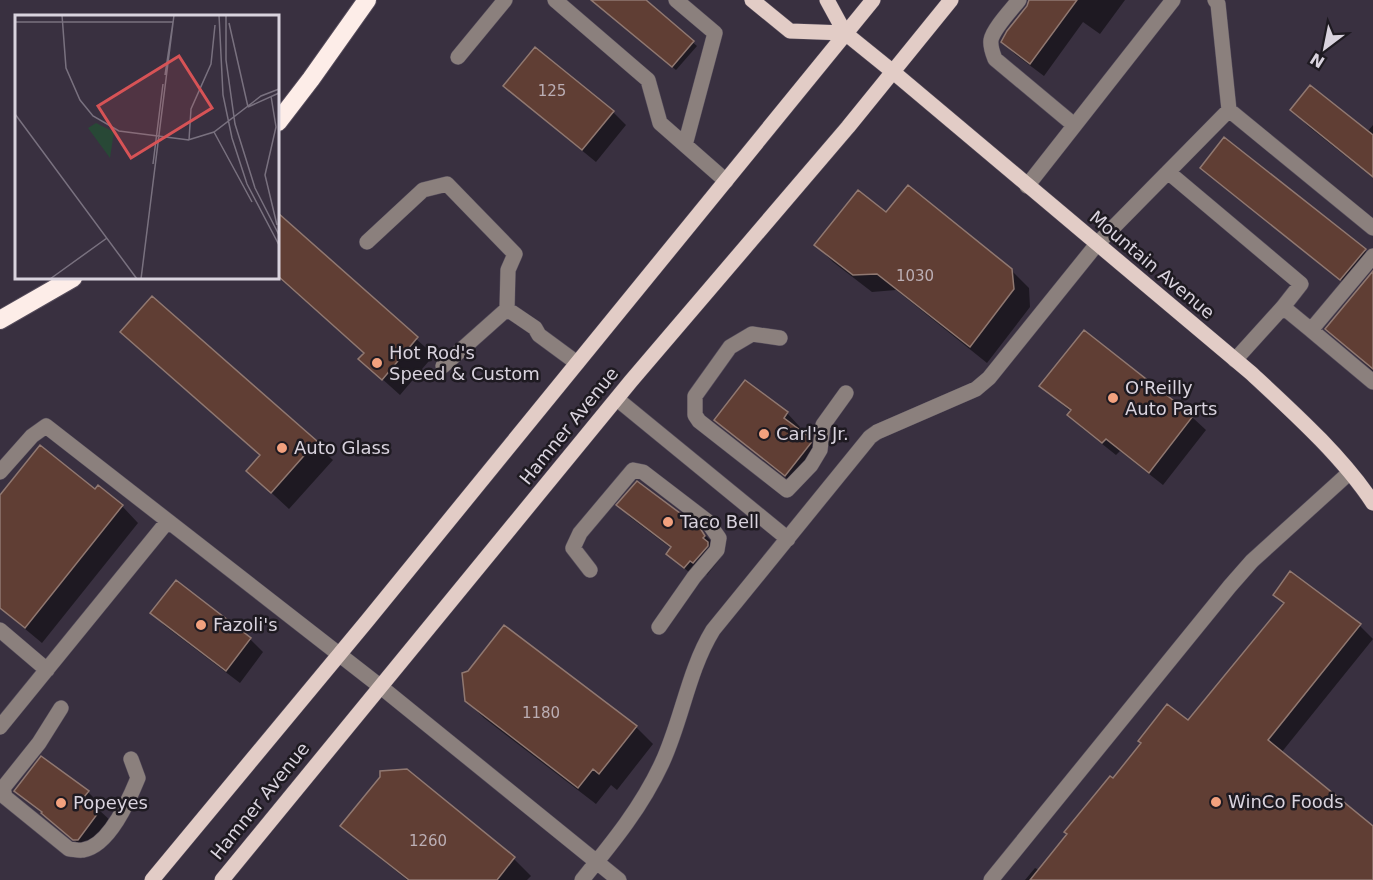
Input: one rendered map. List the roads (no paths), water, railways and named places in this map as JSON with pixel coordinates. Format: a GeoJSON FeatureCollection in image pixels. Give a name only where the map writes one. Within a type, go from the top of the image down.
{"type":"FeatureCollection","features":[{"type":"Feature","properties":{"kind":"highway"},"geometry":{"type":"LineString","coordinates":[[279,121],[311,80],[367,0]]}},
{"type":"Feature","properties":{"kind":"highway"},"geometry":{"type":"LineString","coordinates":[[0,320],[71,279]]}},
{"type":"Feature","properties":{"kind":"main road"},"geometry":{"type":"LineString","coordinates":[[752,0],[790,31],[845,33]]}},
{"type":"Feature","properties":{"kind":"main road"},"geometry":{"type":"LineString","coordinates":[[827,0],[845,33]]}},
{"type":"Feature","properties":{"kind":"main road","name":"Hamner Avenue"},"geometry":{"type":"LineString","coordinates":[[152,880],[339,655],[873,0]]}},
{"type":"Feature","properties":{"kind":"main road","name":"Hamner Avenue"},"geometry":{"type":"LineString","coordinates":[[222,880],[617,399],[864,107],[951,0]]}},
{"type":"Feature","properties":{"kind":"main road","name":"Mountain Avenue"},"geometry":{"type":"LineString","coordinates":[[845,33],[1235,360],[1307,426],[1364,489],[1373,504]]}},
{"type":"Feature","properties":{"kind":"lane"},"geometry":{"type":"LineString","coordinates":[[458,57],[505,0]]}},
{"type":"Feature","properties":{"kind":"lane"},"geometry":{"type":"LineString","coordinates":[[555,0],[648,80],[660,123],[726,181]]}},
{"type":"Feature","properties":{"kind":"lane"},"geometry":{"type":"LineString","coordinates":[[676,0],[715,33],[685,145]]}},
{"type":"Feature","properties":{"kind":"lane"},"geometry":{"type":"LineString","coordinates":[[1019,0],[991,40],[991,50],[995,60],[1074,125]]}},
{"type":"Feature","properties":{"kind":"lane"},"geometry":{"type":"LineString","coordinates":[[1027,186],[1173,0]]}},
{"type":"Feature","properties":{"kind":"lane"},"geometry":{"type":"LineString","coordinates":[[1215,0],[1218,4],[1229,110],[1373,228]]}},
{"type":"Feature","properties":{"kind":"lane"},"geometry":{"type":"LineString","coordinates":[[582,880],[625,828],[662,763],[702,648],[713,630],[870,437],[976,389],[989,378],[1097,244],[1229,110]]}},
{"type":"Feature","properties":{"kind":"lane"},"geometry":{"type":"LineString","coordinates":[[1168,172],[1301,284],[1235,360]]}},
{"type":"Feature","properties":{"kind":"lane"},"geometry":{"type":"LineString","coordinates":[[367,242],[423,190],[447,184],[515,254],[507,270],[507,309],[444,366]]}},
{"type":"Feature","properties":{"kind":"lane"},"geometry":{"type":"LineString","coordinates":[[1311,330],[1373,256]]}},
{"type":"Feature","properties":{"kind":"lane"},"geometry":{"type":"LineString","coordinates":[[1283,307],[1373,382]]}},
{"type":"Feature","properties":{"kind":"lane"},"geometry":{"type":"LineString","coordinates":[[507,309],[535,328],[539,335],[577,363]]}},
{"type":"Feature","properties":{"kind":"lane"},"geometry":{"type":"LineString","coordinates":[[780,338],[752,334],[730,347],[695,396],[695,415],[699,421],[787,489],[811,465],[820,450],[823,425],[846,393]]}},
{"type":"Feature","properties":{"kind":"lane"},"geometry":{"type":"LineString","coordinates":[[617,399],[788,539]]}},
{"type":"Feature","properties":{"kind":"lane"},"geometry":{"type":"LineString","coordinates":[[0,472],[32,436],[46,426],[381,687],[620,880]]}},
{"type":"Feature","properties":{"kind":"lane"},"geometry":{"type":"LineString","coordinates":[[590,570],[573,548],[580,532],[633,470],[643,471],[707,521],[719,538],[717,550],[694,577],[659,627]]}},
{"type":"Feature","properties":{"kind":"lane"},"geometry":{"type":"LineString","coordinates":[[990,880],[1252,561],[1349,473]]}},
{"type":"Feature","properties":{"kind":"lane"},"geometry":{"type":"LineString","coordinates":[[0,727],[167,522]]}},
{"type":"Feature","properties":{"kind":"lane"},"geometry":{"type":"LineString","coordinates":[[0,630],[47,670]]}},
{"type":"Feature","properties":{"kind":"lane"},"geometry":{"type":"LineString","coordinates":[[61,708],[39,743],[3,788],[5,797],[69,849],[82,851],[96,845],[126,808],[138,778],[131,759]]}},
{"type":"Feature","properties":{"kind":"place","name":"Hot Rod's Speed & Custom"},"geometry":{"type":"Point","coordinates":[377,363]}},
{"type":"Feature","properties":{"kind":"place","name":"O'Reilly Auto Parts"},"geometry":{"type":"Point","coordinates":[1113,398]}},
{"type":"Feature","properties":{"kind":"place","name":"Carl's Jr."},"geometry":{"type":"Point","coordinates":[764,434]}},
{"type":"Feature","properties":{"kind":"place","name":"Auto Glass"},"geometry":{"type":"Point","coordinates":[282,448]}},
{"type":"Feature","properties":{"kind":"place","name":"Taco Bell"},"geometry":{"type":"Point","coordinates":[668,522]}},
{"type":"Feature","properties":{"kind":"place","name":"Fazoli's"},"geometry":{"type":"Point","coordinates":[201,625]}},
{"type":"Feature","properties":{"kind":"place","name":"WinCo Foods"},"geometry":{"type":"Point","coordinates":[1216,802]}},
{"type":"Feature","properties":{"kind":"place","name":"Popeyes"},"geometry":{"type":"Point","coordinates":[61,803]}}]}
